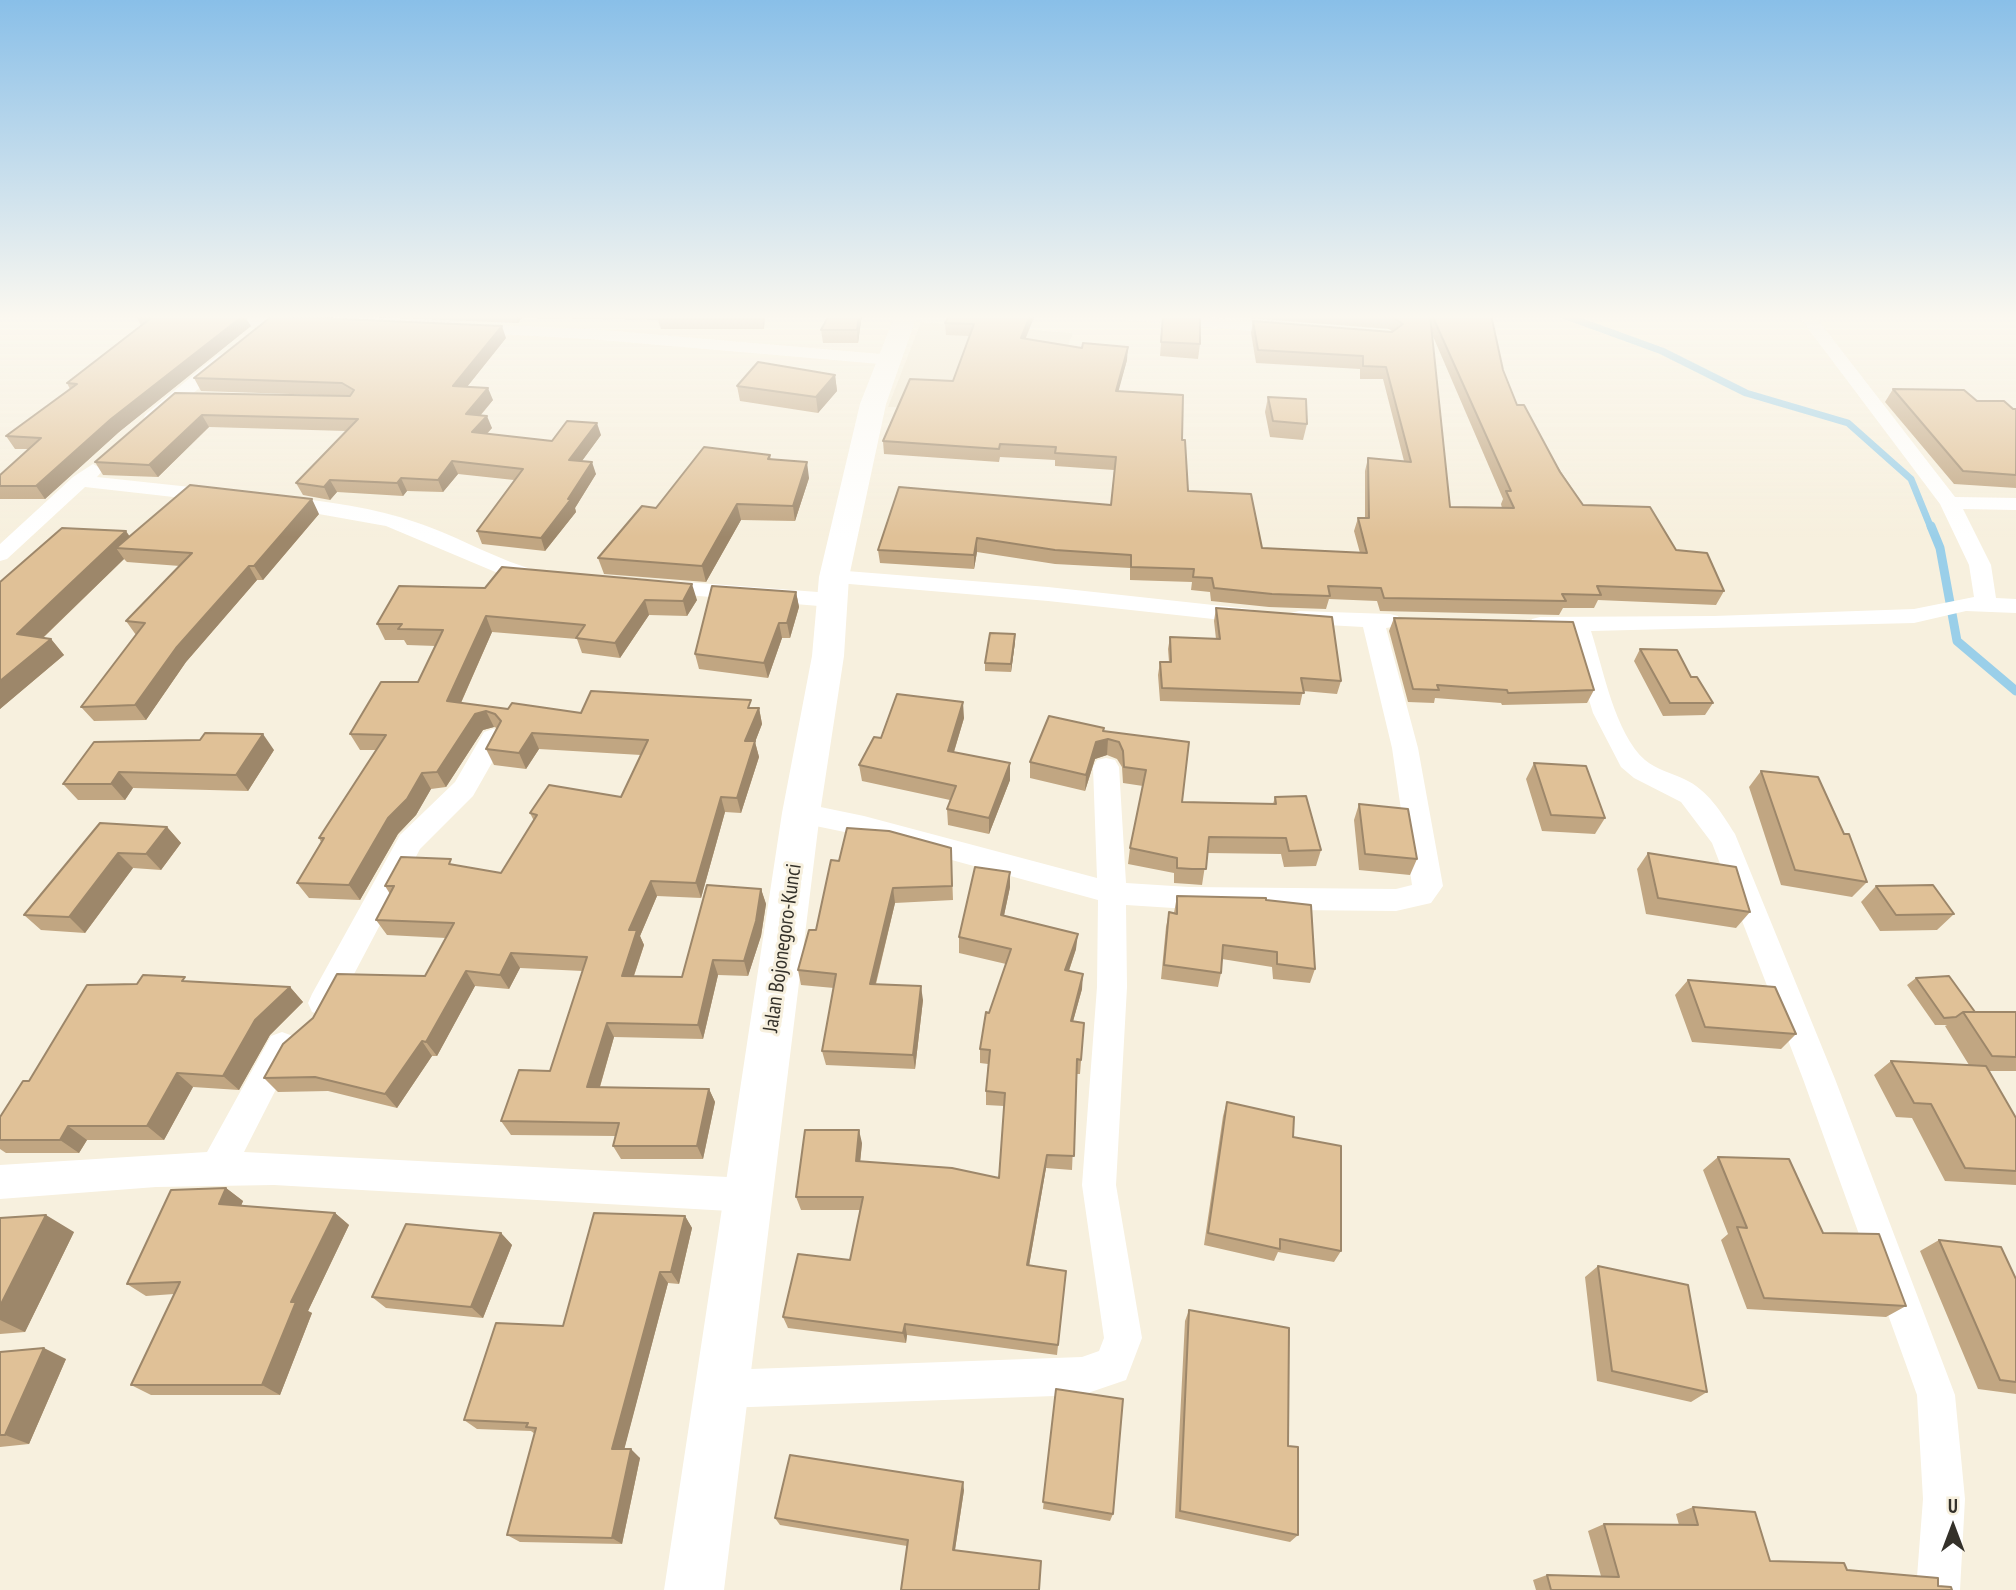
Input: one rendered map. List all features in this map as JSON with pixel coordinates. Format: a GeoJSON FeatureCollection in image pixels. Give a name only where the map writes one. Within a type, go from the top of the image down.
{"type":"FeatureCollection","features":[{"type":"Feature","properties":{"kind":"main road","name":"Jalan Bojonegoro-Kunci"},"geometry":{"type":"LineString","coordinates":[[694,1590],[747,1195],[780,981],[801,813],[828,656],[832,589],[873,404],[879,389]]}},
{"type":"Feature","properties":{"kind":"street"},"geometry":{"type":"LineString","coordinates":[[138,430],[188,389]]}},
{"type":"Feature","properties":{"kind":"street"},"geometry":{"type":"LineString","coordinates":[[1862,389],[1949,503],[1970,540],[1980,565],[1976,603]]}},
{"type":"Feature","properties":{"kind":"street"},"geometry":{"type":"LineString","coordinates":[[177,398],[203,398]]}},
{"type":"Feature","properties":{"kind":"street"},"geometry":{"type":"LineString","coordinates":[[0,555],[109,455]]}},
{"type":"Feature","properties":{"kind":"street"},"geometry":{"type":"LineString","coordinates":[[80,481],[331,508],[404,525],[507,570],[561,580]]}},
{"type":"Feature","properties":{"kind":"street"},"geometry":{"type":"LineString","coordinates":[[1949,503],[2016,504]]}},
{"type":"Feature","properties":{"kind":"street"},"geometry":{"type":"LineString","coordinates":[[637,585],[1048,594],[1275,618],[1418,622]]}},
{"type":"Feature","properties":{"kind":"street"},"geometry":{"type":"LineString","coordinates":[[1524,624],[1578,625],[1914,616],[1976,603],[2016,606]]}},
{"type":"Feature","properties":{"kind":"street"},"geometry":{"type":"LineString","coordinates":[[801,813],[864,826],[1112,893],[1189,898],[1396,900],[1421,895],[1429,886],[1427,873],[1405,748],[1373,621]]}},
{"type":"Feature","properties":{"kind":"street"},"geometry":{"type":"LineString","coordinates":[[1578,625],[1611,721],[1630,761],[1658,781],[1688,793],[1711,816],[1725,841],[1875,1223],[1936,1395],[1944,1499],[1938,1590]]}},
{"type":"Feature","properties":{"kind":"street"},"geometry":{"type":"LineString","coordinates":[[217,1168],[283,1046],[312,1021],[411,842],[464,789],[493,738]]}},
{"type":"Feature","properties":{"kind":"street"},"geometry":{"type":"LineString","coordinates":[[723,1389],[1082,1376],[1112,1366],[1123,1338],[1099,1185],[1112,987],[1112,893],[1106,767]]}},
{"type":"Feature","properties":{"kind":"street"},"geometry":{"type":"LineString","coordinates":[[0,1182],[93,1172],[217,1168],[313,1170],[575,1188],[747,1195]]}},
{"type":"Feature","properties":{"kind":"shaded area"},"geometry":{"type":"Polygon","coordinates":[[[895,389],[1051,389],[1043,410],[888,407],[895,389]]]}},
{"type":"Feature","properties":{"kind":"building"},"geometry":{"type":"Polygon","coordinates":[[[70,389],[149,389],[111,419],[36,486],[0,486],[0,475],[41,438],[6,436],[70,389]]]}},
{"type":"Feature","properties":{"kind":"building"},"geometry":{"type":"Polygon","coordinates":[[[487,389],[466,414],[487,416],[472,432],[552,441],[567,421],[597,423],[569,460],[592,462],[568,499],[571,499],[541,538],[477,531],[523,469],[452,461],[438,480],[401,478],[397,483],[330,480],[324,487],[296,483],[358,419],[202,415],[149,465],[95,462],[175,393],[350,396],[354,390],[487,389]]]}},
{"type":"Feature","properties":{"kind":"building"},"geometry":{"type":"Polygon","coordinates":[[[760,389],[823,389],[816,397],[760,389]]]}},
{"type":"Feature","properties":{"kind":"building"},"geometry":{"type":"Polygon","coordinates":[[[906,389],[1116,389],[1183,395],[1182,440],[1185,440],[1188,491],[1251,494],[1262,548],[1367,553],[1358,518],[1369,518],[1368,458],[1411,462],[1392,389],[1438,389],[1450,507],[1514,508],[1506,491],[1511,491],[1465,389],[1511,389],[1517,405],[1524,405],[1560,472],[1583,505],[1650,507],[1676,550],[1707,553],[1724,591],[1597,586],[1601,595],[1562,594],[1566,601],[1384,598],[1381,588],[1328,586],[1330,596],[1272,594],[1214,588],[1212,578],[1193,577],[1194,569],[1131,567],[1131,555],[1055,550],[977,538],[974,555],[878,550],[899,487],[1111,505],[1116,457],[1055,453],[1056,447],[1000,444],[999,449],[883,441],[906,389]]]}},
{"type":"Feature","properties":{"kind":"building"},"geometry":{"type":"Polygon","coordinates":[[[1893,389],[1964,390],[1977,401],[2004,401],[2016,409],[2016,475],[1963,471],[1893,389]]]}},
{"type":"Feature","properties":{"kind":"building"},"geometry":{"type":"Polygon","coordinates":[[[1268,397],[1306,399],[1307,424],[1273,421],[1268,397]]]}},
{"type":"Feature","properties":{"kind":"building"},"geometry":{"type":"Polygon","coordinates":[[[704,447],[770,455],[768,459],[807,462],[793,506],[737,504],[702,566],[598,558],[642,506],[656,508],[704,447]]]}},
{"type":"Feature","properties":{"kind":"building"},"geometry":{"type":"Polygon","coordinates":[[[190,485],[312,499],[254,566],[249,566],[176,648],[135,705],[81,707],[145,623],[126,621],[192,553],[116,548],[190,485]]]}},
{"type":"Feature","properties":{"kind":"building"},"geometry":{"type":"Polygon","coordinates":[[[62,528],[126,531],[17,634],[51,639],[0,681],[0,582],[62,528]]]}},
{"type":"Feature","properties":{"kind":"building"},"geometry":{"type":"Polygon","coordinates":[[[502,567],[692,584],[683,601],[645,600],[615,643],[576,638],[585,625],[486,616],[447,701],[508,709],[512,703],[581,713],[591,691],[751,700],[748,708],[759,708],[745,741],[755,741],[737,798],[721,797],[696,883],[651,881],[629,930],[637,930],[622,976],[682,977],[707,885],[761,889],[756,921],[744,961],[713,960],[698,1025],[607,1023],[587,1087],[709,1089],[697,1146],[613,1146],[619,1123],[501,1121],[519,1070],[550,1071],[587,957],[511,953],[500,975],[466,971],[426,1042],[422,1041],[385,1094],[315,1077],[264,1078],[283,1044],[313,1018],[337,974],[425,976],[454,923],[376,920],[394,886],[385,886],[401,857],[451,859],[449,864],[501,873],[537,815],[530,813],[549,785],[621,797],[648,740],[532,733],[519,753],[486,749],[501,721],[495,714],[486,711],[475,714],[437,772],[422,773],[407,799],[388,818],[349,885],[297,883],[324,838],[319,838],[386,735],[350,734],[381,682],[418,682],[443,630],[398,629],[402,624],[377,624],[399,586],[485,588],[502,567]]]}},
{"type":"Feature","properties":{"kind":"building"},"geometry":{"type":"Polygon","coordinates":[[[712,586],[796,592],[787,623],[779,623],[764,663],[695,654],[712,586]]]}},
{"type":"Feature","properties":{"kind":"building"},"geometry":{"type":"Polygon","coordinates":[[[1216,608],[1332,617],[1341,681],[1301,678],[1304,693],[1162,688],[1160,662],[1171,662],[1170,637],[1220,639],[1216,608]]]}},
{"type":"Feature","properties":{"kind":"building"},"geometry":{"type":"Polygon","coordinates":[[[1394,618],[1573,622],[1594,690],[1508,693],[1507,690],[1437,685],[1439,690],[1413,689],[1394,618]]]}},
{"type":"Feature","properties":{"kind":"building"},"geometry":{"type":"Polygon","coordinates":[[[990,633],[1015,634],[1011,664],[985,663],[990,633]]]}},
{"type":"Feature","properties":{"kind":"building"},"geometry":{"type":"Polygon","coordinates":[[[1640,649],[1677,650],[1691,677],[1697,677],[1713,703],[1670,703],[1640,649]]]}},
{"type":"Feature","properties":{"kind":"building"},"geometry":{"type":"Polygon","coordinates":[[[897,694],[963,702],[948,751],[1010,763],[989,818],[947,809],[956,786],[859,765],[874,737],[881,738],[897,694]]]}},
{"type":"Feature","properties":{"kind":"building"},"geometry":{"type":"Polygon","coordinates":[[[1049,716],[1104,728],[1103,731],[1189,742],[1182,802],[1276,804],[1275,797],[1306,796],[1321,850],[1289,851],[1286,838],[1209,837],[1206,869],[1192,869],[1177,868],[1177,858],[1130,848],[1146,770],[1124,767],[1123,751],[1119,742],[1108,739],[1096,742],[1086,775],[1030,762],[1049,716]]]}},
{"type":"Feature","properties":{"kind":"building"},"geometry":{"type":"Polygon","coordinates":[[[205,733],[263,734],[236,775],[119,772],[111,784],[63,784],[94,742],[200,740],[205,733]]]}},
{"type":"Feature","properties":{"kind":"building"},"geometry":{"type":"Polygon","coordinates":[[[1534,763],[1586,766],[1605,818],[1551,815],[1534,763]]]}},
{"type":"Feature","properties":{"kind":"building"},"geometry":{"type":"Polygon","coordinates":[[[1761,771],[1818,777],[1844,834],[1849,834],[1867,882],[1795,870],[1761,771]]]}},
{"type":"Feature","properties":{"kind":"building"},"geometry":{"type":"Polygon","coordinates":[[[1359,804],[1408,809],[1417,859],[1365,854],[1359,804]]]}},
{"type":"Feature","properties":{"kind":"building"},"geometry":{"type":"Polygon","coordinates":[[[100,823],[167,827],[146,854],[118,853],[69,917],[24,915],[100,823]]]}},
{"type":"Feature","properties":{"kind":"building"},"geometry":{"type":"Polygon","coordinates":[[[847,828],[889,831],[951,848],[952,886],[893,888],[870,984],[921,986],[913,1055],[822,1051],[836,974],[798,970],[809,930],[816,930],[831,860],[839,861],[847,828]]]}},
{"type":"Feature","properties":{"kind":"building"},"geometry":{"type":"Polygon","coordinates":[[[1648,853],[1736,867],[1750,912],[1658,898],[1648,853]]]}},
{"type":"Feature","properties":{"kind":"building"},"geometry":{"type":"Polygon","coordinates":[[[975,867],[1010,872],[1001,915],[1078,934],[1065,970],[1083,974],[1071,1021],[1084,1023],[1081,1060],[1077,1059],[1074,1156],[1047,1155],[1027,1265],[1066,1271],[1058,1345],[905,1324],[903,1333],[783,1317],[798,1254],[850,1260],[863,1197],[796,1197],[805,1130],[859,1130],[856,1161],[952,1168],[999,1178],[1005,1093],[986,1091],[990,1050],[980,1049],[986,1012],[989,1013],[1011,949],[959,937],[975,867]]]}},
{"type":"Feature","properties":{"kind":"building"},"geometry":{"type":"Polygon","coordinates":[[[1933,885],[1954,914],[1896,915],[1876,886],[1933,885]]]}},
{"type":"Feature","properties":{"kind":"building"},"geometry":{"type":"Polygon","coordinates":[[[1177,896],[1266,898],[1311,905],[1315,969],[1277,964],[1277,952],[1223,945],[1221,973],[1164,965],[1169,912],[1177,914],[1177,896]]]}},
{"type":"Feature","properties":{"kind":"building"},"geometry":{"type":"Polygon","coordinates":[[[143,975],[185,977],[182,981],[290,987],[255,1020],[223,1076],[177,1073],[147,1126],[68,1126],[60,1140],[0,1140],[0,1117],[23,1081],[29,1081],[87,985],[137,984],[143,975]]]}},
{"type":"Feature","properties":{"kind":"building"},"geometry":{"type":"Polygon","coordinates":[[[1949,976],[1975,1012],[1963,1012],[1956,1017],[1944,1018],[1916,978],[1949,976]]]}},
{"type":"Feature","properties":{"kind":"building"},"geometry":{"type":"Polygon","coordinates":[[[1688,980],[1775,987],[1796,1034],[1705,1027],[1688,980]]]}},
{"type":"Feature","properties":{"kind":"building"},"geometry":{"type":"Polygon","coordinates":[[[1963,1012],[2016,1012],[2016,1057],[1992,1056],[1963,1012]]]}},
{"type":"Feature","properties":{"kind":"building"},"geometry":{"type":"Polygon","coordinates":[[[1891,1061],[1986,1066],[2016,1118],[2016,1171],[1965,1168],[1931,1104],[1914,1103],[1891,1061]]]}},
{"type":"Feature","properties":{"kind":"building"},"geometry":{"type":"Polygon","coordinates":[[[1227,1102],[1294,1117],[1293,1137],[1341,1146],[1341,1251],[1280,1239],[1280,1249],[1208,1233],[1227,1102]]]}},
{"type":"Feature","properties":{"kind":"building"},"geometry":{"type":"Polygon","coordinates":[[[1718,1157],[1789,1159],[1823,1233],[1879,1234],[1906,1306],[1764,1298],[1737,1227],[1747,1228],[1718,1157]]]}},
{"type":"Feature","properties":{"kind":"building"},"geometry":{"type":"Polygon","coordinates":[[[226,1188],[219,1204],[335,1213],[291,1302],[296,1302],[262,1385],[131,1385],[180,1282],[127,1284],[171,1190],[226,1188]]]}},
{"type":"Feature","properties":{"kind":"building"},"geometry":{"type":"Polygon","coordinates":[[[594,1213],[685,1216],[671,1272],[660,1272],[612,1449],[631,1449],[612,1538],[507,1535],[536,1428],[526,1427],[528,1423],[464,1420],[496,1323],[563,1326],[594,1213]]]}},
{"type":"Feature","properties":{"kind":"building"},"geometry":{"type":"Polygon","coordinates":[[[46,1215],[0,1306],[0,1218],[46,1215]]]}},
{"type":"Feature","properties":{"kind":"building"},"geometry":{"type":"Polygon","coordinates":[[[406,1224],[501,1233],[471,1307],[372,1297],[406,1224]]]}},
{"type":"Feature","properties":{"kind":"building"},"geometry":{"type":"Polygon","coordinates":[[[1939,1240],[2001,1247],[2016,1279],[2016,1382],[2000,1380],[1939,1240]]]}},
{"type":"Feature","properties":{"kind":"building"},"geometry":{"type":"Polygon","coordinates":[[[1598,1266],[1688,1285],[1707,1392],[1612,1371],[1598,1266]]]}},
{"type":"Feature","properties":{"kind":"building"},"geometry":{"type":"Polygon","coordinates":[[[1189,1310],[1289,1328],[1288,1446],[1298,1447],[1298,1535],[1180,1511],[1189,1310]]]}},
{"type":"Feature","properties":{"kind":"building"},"geometry":{"type":"Polygon","coordinates":[[[44,1348],[5,1435],[0,1435],[0,1352],[44,1348]]]}},
{"type":"Feature","properties":{"kind":"building"},"geometry":{"type":"Polygon","coordinates":[[[1056,1389],[1123,1399],[1113,1514],[1043,1502],[1056,1389]]]}},
{"type":"Feature","properties":{"kind":"building"},"geometry":{"type":"Polygon","coordinates":[[[790,1455],[963,1482],[953,1550],[1041,1561],[1039,1590],[901,1590],[908,1540],[775,1518],[790,1455]]]}},
{"type":"Feature","properties":{"kind":"building"},"geometry":{"type":"Polygon","coordinates":[[[1693,1507],[1755,1512],[1770,1561],[1844,1563],[1847,1570],[1938,1578],[1938,1586],[1951,1587],[1952,1590],[1551,1590],[1547,1575],[1619,1577],[1604,1524],[1698,1525],[1693,1507]]]}},
{"type":"Feature","properties":{"kind":"waterway"},"geometry":{"type":"LineString","coordinates":[[1738,389],[1848,423],[1911,479],[1931,528]]}},
{"type":"Feature","properties":{"kind":"waterway"},"geometry":{"type":"LineString","coordinates":[[1931,526],[1940,548],[1957,641],[2016,691]]}}]}
